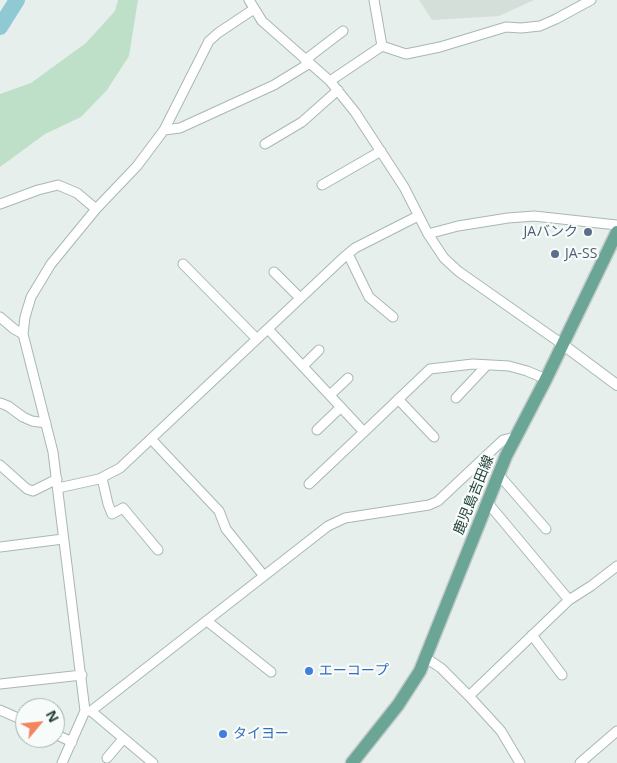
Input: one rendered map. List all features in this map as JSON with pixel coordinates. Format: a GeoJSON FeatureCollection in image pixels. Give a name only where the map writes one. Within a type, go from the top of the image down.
{"type":"FeatureCollection","features":[{"type":"Feature","properties":{"kind":"main road","name":"鹿児島吉田線"},"geometry":{"type":"LineString","coordinates":[[352,763],[398,705],[426,658],[487,502],[515,437],[546,379],[616,234]]}},
{"type":"Feature","properties":{"kind":"street"},"geometry":{"type":"LineString","coordinates":[[249,0],[262,21],[272,32],[330,81],[355,112],[404,187],[428,234],[444,258],[458,271],[617,385]]}},
{"type":"Feature","properties":{"kind":"street"},"geometry":{"type":"LineString","coordinates":[[374,0],[382,46]]}},
{"type":"Feature","properties":{"kind":"street"},"geometry":{"type":"LineString","coordinates":[[382,46],[406,54],[440,47],[506,27],[540,26],[578,4],[591,0]]}},
{"type":"Feature","properties":{"kind":"street"},"geometry":{"type":"LineString","coordinates":[[153,763],[88,711],[63,539],[53,452],[23,334],[25,317],[31,298],[52,264],[96,210],[137,166],[164,130],[209,41],[254,9]]}},
{"type":"Feature","properties":{"kind":"street"},"geometry":{"type":"LineString","coordinates":[[164,130],[180,128],[274,85],[343,31]]}},
{"type":"Feature","properties":{"kind":"street"},"geometry":{"type":"LineString","coordinates":[[330,81],[382,46]]}},
{"type":"Feature","properties":{"kind":"street"},"geometry":{"type":"LineString","coordinates":[[265,144],[302,122],[338,90]]}},
{"type":"Feature","properties":{"kind":"street"},"geometry":{"type":"LineString","coordinates":[[322,185],[380,151]]}},
{"type":"Feature","properties":{"kind":"street"},"geometry":{"type":"LineString","coordinates":[[0,204],[58,185],[77,193],[96,210]]}},
{"type":"Feature","properties":{"kind":"street"},"geometry":{"type":"LineString","coordinates":[[0,465],[27,489],[33,491],[57,484],[102,478],[120,468],[355,248],[418,216]]}},
{"type":"Feature","properties":{"kind":"street"},"geometry":{"type":"LineString","coordinates":[[428,234],[458,226],[534,216],[616,234]]}},
{"type":"Feature","properties":{"kind":"street"},"geometry":{"type":"LineString","coordinates":[[348,254],[369,296],[393,317]]}},
{"type":"Feature","properties":{"kind":"street"},"geometry":{"type":"LineString","coordinates":[[183,264],[257,339]]}},
{"type":"Feature","properties":{"kind":"street"},"geometry":{"type":"LineString","coordinates":[[274,272],[300,298]]}},
{"type":"Feature","properties":{"kind":"street"},"geometry":{"type":"LineString","coordinates":[[0,317],[23,334]]}},
{"type":"Feature","properties":{"kind":"street"},"geometry":{"type":"LineString","coordinates":[[268,329],[364,432]]}},
{"type":"Feature","properties":{"kind":"street"},"geometry":{"type":"LineString","coordinates":[[302,366],[319,350]]}},
{"type":"Feature","properties":{"kind":"street"},"geometry":{"type":"LineString","coordinates":[[309,484],[430,369],[473,364],[509,366],[546,379]]}},
{"type":"Feature","properties":{"kind":"street"},"geometry":{"type":"LineString","coordinates":[[456,398],[487,365]]}},
{"type":"Feature","properties":{"kind":"street"},"geometry":{"type":"LineString","coordinates":[[330,395],[348,378]]}},
{"type":"Feature","properties":{"kind":"street"},"geometry":{"type":"LineString","coordinates":[[398,399],[434,437]]}},
{"type":"Feature","properties":{"kind":"street"},"geometry":{"type":"LineString","coordinates":[[0,403],[32,421],[46,423]]}},
{"type":"Feature","properties":{"kind":"street"},"geometry":{"type":"LineString","coordinates":[[317,430],[341,407]]}},
{"type":"Feature","properties":{"kind":"street"},"geometry":{"type":"LineString","coordinates":[[62,763],[88,711],[328,526],[345,518],[429,506],[438,501],[503,440],[515,437]]}},
{"type":"Feature","properties":{"kind":"street"},"geometry":{"type":"LineString","coordinates":[[152,440],[219,511],[226,529],[264,576]]}},
{"type":"Feature","properties":{"kind":"street"},"geometry":{"type":"LineString","coordinates":[[499,475],[546,529]]}},
{"type":"Feature","properties":{"kind":"street"},"geometry":{"type":"LineString","coordinates":[[102,478],[112,514],[124,508],[158,550]]}},
{"type":"Feature","properties":{"kind":"street"},"geometry":{"type":"LineString","coordinates":[[487,502],[569,600]]}},
{"type":"Feature","properties":{"kind":"street"},"geometry":{"type":"LineString","coordinates":[[0,547],[63,539]]}},
{"type":"Feature","properties":{"kind":"street"},"geometry":{"type":"LineString","coordinates":[[469,696],[569,600],[617,566]]}},
{"type":"Feature","properties":{"kind":"street"},"geometry":{"type":"LineString","coordinates":[[207,620],[271,672]]}},
{"type":"Feature","properties":{"kind":"street"},"geometry":{"type":"LineString","coordinates":[[532,635],[562,675]]}},
{"type":"Feature","properties":{"kind":"street"},"geometry":{"type":"LineString","coordinates":[[426,658],[441,668],[501,731],[520,763]]}},
{"type":"Feature","properties":{"kind":"street"},"geometry":{"type":"LineString","coordinates":[[0,684],[82,675]]}},
{"type":"Feature","properties":{"kind":"street"},"geometry":{"type":"LineString","coordinates":[[0,710],[15,717]]}},
{"type":"Feature","properties":{"kind":"street"},"geometry":{"type":"LineString","coordinates":[[580,763],[617,731]]}},
{"type":"Feature","properties":{"kind":"street"},"geometry":{"type":"LineString","coordinates":[[65,739],[72,742]]}},
{"type":"Feature","properties":{"kind":"street"},"geometry":{"type":"LineString","coordinates":[[107,758],[123,739]]}},
{"type":"Feature","properties":{"kind":"shaded area"},"geometry":{"type":"Polygon","coordinates":[[[419,0],[534,0],[499,16],[432,20],[419,0]]]}},
{"type":"Feature","properties":{"kind":"green space"},"geometry":{"type":"Polygon","coordinates":[[[118,0],[138,0],[129,56],[107,90],[81,117],[45,134],[0,167],[0,94],[31,83],[86,43],[115,11],[118,0]]]}},
{"type":"Feature","properties":{"kind":"waterway"},"geometry":{"type":"LineString","coordinates":[[0,27],[17,0]]}},
{"type":"Feature","properties":{"kind":"place","name":"JAバンク"},"geometry":{"type":"Point","coordinates":[588,232]}},
{"type":"Feature","properties":{"kind":"place","name":"JA-SS"},"geometry":{"type":"Point","coordinates":[555,254]}},
{"type":"Feature","properties":{"kind":"place","name":"エーコープ"},"geometry":{"type":"Point","coordinates":[309,671]}},
{"type":"Feature","properties":{"kind":"place","name":"タイヨー"},"geometry":{"type":"Point","coordinates":[223,734]}}]}
